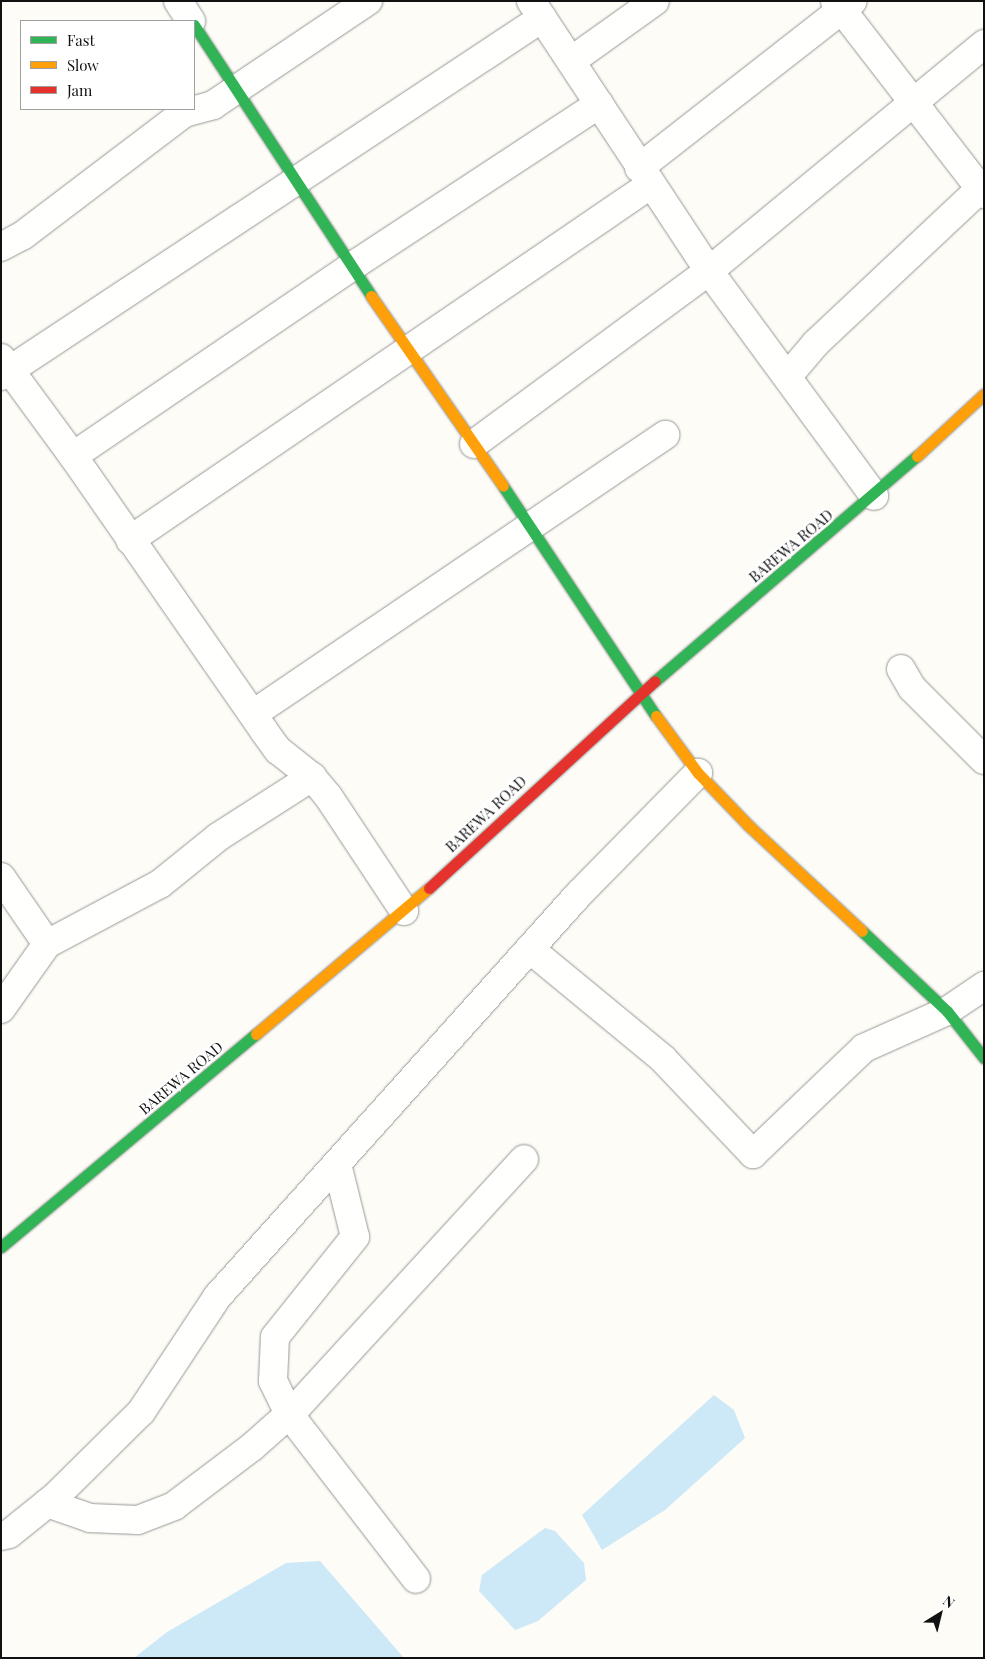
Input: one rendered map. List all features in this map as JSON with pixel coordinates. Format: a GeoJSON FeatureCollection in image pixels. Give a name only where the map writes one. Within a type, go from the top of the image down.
{"type":"FeatureCollection","features":[{"type":"Feature","properties":{"kind":"street"},"geometry":{"type":"LineString","coordinates":[[178,1],[190,20]]}},
{"type":"Feature","properties":{"kind":"street"},"geometry":{"type":"LineString","coordinates":[[1,247],[22,236],[184,114],[212,105],[368,1]]}},
{"type":"Feature","properties":{"kind":"street"},"geometry":{"type":"LineString","coordinates":[[571,61],[655,1]]}},
{"type":"Feature","properties":{"kind":"street"},"geometry":{"type":"LineString","coordinates":[[130,540],[410,349],[645,176],[843,4],[915,103],[982,189],[816,343],[788,376]]}},
{"type":"Feature","properties":{"kind":"street"},"geometry":{"type":"LineString","coordinates":[[404,911],[355,834],[312,777],[278,750],[73,456],[4,369],[294,180],[537,10],[709,271],[788,376],[874,496]]}},
{"type":"Feature","properties":{"kind":"street"},"geometry":{"type":"LineString","coordinates":[[195,27],[351,267],[410,349],[531,527],[639,694],[698,773],[749,826],[947,1011],[984,1058]]}},
{"type":"Feature","properties":{"kind":"street"},"geometry":{"type":"LineString","coordinates":[[474,444],[709,271],[915,103],[984,44]]}},
{"type":"Feature","properties":{"kind":"street"},"geometry":{"type":"LineString","coordinates":[[73,456],[351,267],[600,104]]}},
{"type":"Feature","properties":{"kind":"street","name":"BAREWA ROAD"},"geometry":{"type":"LineString","coordinates":[[1,1247],[404,911],[639,694],[874,496],[984,394]]}},
{"type":"Feature","properties":{"kind":"street"},"geometry":{"type":"LineString","coordinates":[[254,714],[665,435]]}},
{"type":"Feature","properties":{"kind":"street"},"geometry":{"type":"LineString","coordinates":[[901,669],[912,688],[930,703],[984,760]]}},
{"type":"Feature","properties":{"kind":"street"},"geometry":{"type":"LineString","coordinates":[[1,1536],[9,1534],[47,1503],[140,1412],[216,1297],[531,950],[579,894],[698,773]]}},
{"type":"Feature","properties":{"kind":"street"},"geometry":{"type":"LineString","coordinates":[[5,998],[47,944],[160,884],[218,837],[312,777]]}},
{"type":"Feature","properties":{"kind":"street"},"geometry":{"type":"LineString","coordinates":[[1,877],[47,944]]}},
{"type":"Feature","properties":{"kind":"street"},"geometry":{"type":"LineString","coordinates":[[531,950],[663,1059],[753,1154],[864,1048],[947,1011],[984,986]]}},
{"type":"Feature","properties":{"kind":"street"},"geometry":{"type":"LineString","coordinates":[[47,1503],[90,1518],[138,1520],[174,1506],[289,1414],[524,1159]]}},
{"type":"Feature","properties":{"kind":"street"},"geometry":{"type":"LineString","coordinates":[[337,1164],[354,1237],[276,1337],[272,1381],[289,1414],[416,1579]]}},
{"type":"Feature","properties":{"kind":"water"},"geometry":{"type":"Polygon","coordinates":[[[714,1395],[734,1410],[745,1438],[665,1510],[602,1550],[582,1515],[714,1395]]]}},
{"type":"Feature","properties":{"kind":"water"},"geometry":{"type":"Polygon","coordinates":[[[545,1528],[555,1531],[584,1563],[586,1580],[538,1621],[515,1630],[479,1591],[482,1575],[545,1528]]]}},
{"type":"Feature","properties":{"kind":"water"},"geometry":{"type":"Polygon","coordinates":[[[320,1561],[404,1658],[134,1658],[167,1632],[286,1563],[320,1561]]]}},
{"type":"Feature","properties":{"kind":"traffic: fast"},"geometry":{"type":"LineString","coordinates":[[195,27],[371,296]]}},
{"type":"Feature","properties":{"kind":"traffic: fast"},"geometry":{"type":"LineString","coordinates":[[655,681],[917,456]]}},
{"type":"Feature","properties":{"kind":"traffic: fast"},"geometry":{"type":"LineString","coordinates":[[503,486],[656,716]]}},
{"type":"Feature","properties":{"kind":"traffic: fast"},"geometry":{"type":"LineString","coordinates":[[862,931],[947,1011],[984,1058]]}},
{"type":"Feature","properties":{"kind":"traffic: fast"},"geometry":{"type":"LineString","coordinates":[[1,1247],[256,1034]]}},
{"type":"Feature","properties":{"kind":"traffic: slow"},"geometry":{"type":"LineString","coordinates":[[371,296],[503,486]]}},
{"type":"Feature","properties":{"kind":"traffic: slow"},"geometry":{"type":"LineString","coordinates":[[917,456],[984,394]]}},
{"type":"Feature","properties":{"kind":"traffic: slow"},"geometry":{"type":"LineString","coordinates":[[656,716],[698,773],[749,826],[862,931]]}},
{"type":"Feature","properties":{"kind":"traffic: slow"},"geometry":{"type":"LineString","coordinates":[[256,1034],[429,888]]}},
{"type":"Feature","properties":{"kind":"traffic: jam"},"geometry":{"type":"LineString","coordinates":[[429,888],[655,681]]}}]}
